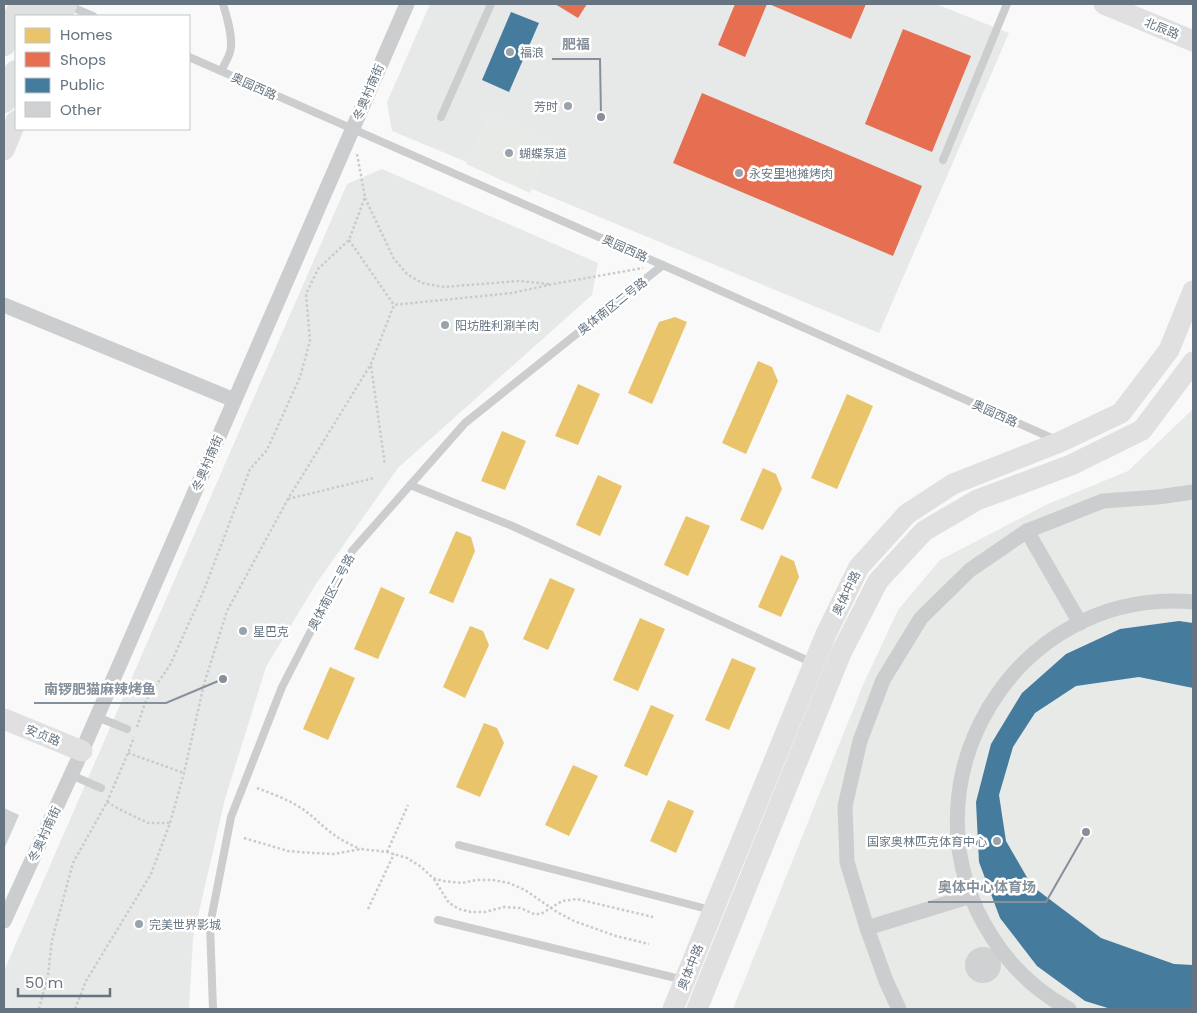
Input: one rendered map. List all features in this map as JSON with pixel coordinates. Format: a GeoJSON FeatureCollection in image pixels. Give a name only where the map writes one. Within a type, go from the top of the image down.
{"type":"FeatureCollection","features":[{"type":"Feature","properties":{"kind":"main road","name":"北辰路"},"geometry":{"type":"LineString","coordinates":[[1104,4],[1193,41]]}},
{"type":"Feature","properties":{"kind":"main road"},"geometry":{"type":"LineString","coordinates":[[42,15],[61,6]]}},
{"type":"Feature","properties":{"kind":"main road"},"geometry":{"type":"LineString","coordinates":[[4,44],[15,18]]}},
{"type":"Feature","properties":{"kind":"main road"},"geometry":{"type":"LineString","coordinates":[[4,101],[15,74]]}},
{"type":"Feature","properties":{"kind":"main road"},"geometry":{"type":"LineString","coordinates":[[4,150],[15,123]]}},
{"type":"Feature","properties":{"kind":"main road","name":"奥体中路"},"geometry":{"type":"LineString","coordinates":[[673,1009],[826,634],[858,567],[907,514],[953,484],[1060,442],[1121,413],[1169,350],[1193,292]]}},
{"type":"Feature","properties":{"kind":"main road","name":"奥体中路"},"geometry":{"type":"LineString","coordinates":[[697,1009],[841,653],[878,580],[924,531],[978,500],[1071,465],[1142,430],[1193,362]]}},
{"type":"Feature","properties":{"kind":"main road","name":"安贞路"},"geometry":{"type":"LineString","coordinates":[[4,719],[82,751]]}},
{"type":"Feature","properties":{"kind":"street","name":"冬奥村南街"},"geometry":{"type":"LineString","coordinates":[[4,921],[97,717],[407,4]]}},
{"type":"Feature","properties":{"kind":"street"},"geometry":{"type":"LineString","coordinates":[[4,305],[234,400]]}},
{"type":"Feature","properties":{"kind":"street"},"geometry":{"type":"LineString","coordinates":[[1169,350],[1193,362]]}},
{"type":"Feature","properties":{"kind":"street"},"geometry":{"type":"LineString","coordinates":[[899,1009],[886,981],[867,928],[847,862],[845,806],[860,741],[883,680],[921,618],[970,570],[1027,531],[1103,500],[1158,498],[1193,492]]}},
{"type":"Feature","properties":{"kind":"street"},"geometry":{"type":"LineString","coordinates":[[1027,531],[1080,623]]}},
{"type":"Feature","properties":{"kind":"street"},"geometry":{"type":"LineString","coordinates":[[1069,1009],[1033,985],[1008,959],[987,929],[971,896],[959,848],[957,824],[958,799],[968,750],[989,705],[1004,685],[1020,666],[1058,635],[1104,613],[1129,606],[1155,602],[1193,602]]}},
{"type":"Feature","properties":{"kind":"street"},"geometry":{"type":"LineString","coordinates":[[867,928],[971,896]]}},
{"type":"Feature","properties":{"kind":"lane"},"geometry":{"type":"LineString","coordinates":[[221,71],[231,51],[231,36],[223,4]]}},
{"type":"Feature","properties":{"kind":"lane"},"geometry":{"type":"LineString","coordinates":[[441,117],[491,4]]}},
{"type":"Feature","properties":{"kind":"lane"},"geometry":{"type":"LineString","coordinates":[[943,160],[1007,4]]}},
{"type":"Feature","properties":{"kind":"lane"},"geometry":{"type":"LineString","coordinates":[[61,6],[90,15]]}},
{"type":"Feature","properties":{"kind":"lane","name":"奥园西路"},"geometry":{"type":"LineString","coordinates":[[190,57],[1060,442]]}},
{"type":"Feature","properties":{"kind":"lane","name":"奥体南区二号路"},"geometry":{"type":"LineString","coordinates":[[213,1009],[210,925],[232,817],[282,687],[352,551],[465,423],[663,265]]}},
{"type":"Feature","properties":{"kind":"lane"},"geometry":{"type":"LineString","coordinates":[[410,485],[510,525],[814,663]]}},
{"type":"Feature","properties":{"kind":"lane"},"geometry":{"type":"LineString","coordinates":[[97,717],[127,729]]}},
{"type":"Feature","properties":{"kind":"lane"},"geometry":{"type":"LineString","coordinates":[[71,775],[101,788]]}},
{"type":"Feature","properties":{"kind":"lane"},"geometry":{"type":"LineString","coordinates":[[459,845],[713,910]]}},
{"type":"Feature","properties":{"kind":"lane"},"geometry":{"type":"LineString","coordinates":[[438,920],[684,980]]}},
{"type":"Feature","properties":{"kind":"path"},"geometry":{"type":"LineString","coordinates":[[352,128],[365,197],[394,259],[407,274],[422,283],[444,287],[518,281],[553,284]]}},
{"type":"Feature","properties":{"kind":"path"},"geometry":{"type":"LineString","coordinates":[[137,727],[146,700],[170,665],[204,590],[250,469],[267,450],[300,377],[310,341],[306,294],[318,269],[349,240],[365,197]]}},
{"type":"Feature","properties":{"kind":"path"},"geometry":{"type":"LineString","coordinates":[[349,240],[394,305]]}},
{"type":"Feature","properties":{"kind":"path"},"geometry":{"type":"LineString","coordinates":[[394,305],[512,293],[663,265]]}},
{"type":"Feature","properties":{"kind":"path"},"geometry":{"type":"LineString","coordinates":[[75,1009],[86,981],[151,874],[170,823],[184,773],[204,684],[227,611],[288,499],[371,364],[394,305]]}},
{"type":"Feature","properties":{"kind":"path"},"geometry":{"type":"LineString","coordinates":[[371,364],[385,465]]}},
{"type":"Feature","properties":{"kind":"path"},"geometry":{"type":"LineString","coordinates":[[288,499],[374,478]]}},
{"type":"Feature","properties":{"kind":"path"},"geometry":{"type":"LineString","coordinates":[[39,1009],[48,975],[52,940],[73,863],[107,802],[134,735]]}},
{"type":"Feature","properties":{"kind":"path"},"geometry":{"type":"LineString","coordinates":[[128,753],[184,773]]}},
{"type":"Feature","properties":{"kind":"path"},"geometry":{"type":"LineString","coordinates":[[257,788],[296,805],[346,843],[361,849],[387,852],[407,858],[420,866],[433,878],[449,903],[460,909],[471,912],[485,912],[504,906],[520,908],[534,914],[540,914],[562,901],[577,898],[654,917]]}},
{"type":"Feature","properties":{"kind":"path"},"geometry":{"type":"LineString","coordinates":[[107,802],[148,823],[170,823]]}},
{"type":"Feature","properties":{"kind":"path"},"geometry":{"type":"LineString","coordinates":[[387,852],[408,805]]}},
{"type":"Feature","properties":{"kind":"path"},"geometry":{"type":"LineString","coordinates":[[244,838],[288,851],[312,854],[334,854],[361,849]]}},
{"type":"Feature","properties":{"kind":"path"},"geometry":{"type":"LineString","coordinates":[[368,909],[394,854]]}},
{"type":"Feature","properties":{"kind":"path"},"geometry":{"type":"LineString","coordinates":[[433,878],[462,883],[476,880],[493,880],[509,883],[525,890],[574,921],[616,936],[649,944]]}},
{"type":"Feature","properties":{"kind":"shaded area"},"geometry":{"type":"Polygon","coordinates":[[[430,4],[936,4],[1009,33],[879,333],[392,131],[387,102],[430,4]]]}},
{"type":"Feature","properties":{"kind":"shaded area","name":"蝴蝶泵道"},"geometry":{"type":"Polygon","coordinates":[[[488,113],[552,142],[530,193],[466,164],[488,113]]]}},
{"type":"Feature","properties":{"kind":"shaded area"},"geometry":{"type":"Polygon","coordinates":[[[382,169],[598,263],[592,295],[398,468],[316,584],[266,667],[225,799],[193,938],[189,1009],[4,1009],[4,971],[347,184],[382,169]]]}},
{"type":"Feature","properties":{"kind":"shaded area","name":"国家奥林匹克体育中心"},"geometry":{"type":"Polygon","coordinates":[[[1193,409],[1193,1009],[733,1009],[863,685],[898,610],[940,560],[1048,504],[1128,471],[1193,409]]]}},
{"type":"Feature","properties":{"kind":"building: Homes"},"geometry":{"type":"Polygon","coordinates":[[[675,317],[687,322],[652,404],[628,393],[659,322],[675,317]]]}},
{"type":"Feature","properties":{"kind":"building: Homes"},"geometry":{"type":"Polygon","coordinates":[[[758,361],[772,367],[778,381],[746,454],[722,443],[758,361]]]}},
{"type":"Feature","properties":{"kind":"building: Homes"},"geometry":{"type":"Polygon","coordinates":[[[578,384],[600,394],[578,445],[555,436],[578,384]]]}},
{"type":"Feature","properties":{"kind":"building: Homes"},"geometry":{"type":"Polygon","coordinates":[[[847,394],[873,406],[837,489],[811,478],[847,394]]]}},
{"type":"Feature","properties":{"kind":"building: Homes"},"geometry":{"type":"Polygon","coordinates":[[[502,431],[526,441],[505,490],[481,481],[502,431]]]}},
{"type":"Feature","properties":{"kind":"building: Homes"},"geometry":{"type":"Polygon","coordinates":[[[763,468],[776,474],[782,489],[763,530],[740,520],[763,468]]]}},
{"type":"Feature","properties":{"kind":"building: Homes"},"geometry":{"type":"Polygon","coordinates":[[[598,475],[622,486],[600,536],[576,525],[598,475]]]}},
{"type":"Feature","properties":{"kind":"building: Homes"},"geometry":{"type":"Polygon","coordinates":[[[686,516],[710,526],[688,576],[664,565],[686,516]]]}},
{"type":"Feature","properties":{"kind":"building: Homes"},"geometry":{"type":"Polygon","coordinates":[[[456,531],[471,537],[475,551],[453,603],[429,593],[456,531]]]}},
{"type":"Feature","properties":{"kind":"building: Homes"},"geometry":{"type":"Polygon","coordinates":[[[781,555],[794,561],[799,577],[781,617],[758,607],[781,555]]]}},
{"type":"Feature","properties":{"kind":"building: Homes"},"geometry":{"type":"Polygon","coordinates":[[[550,578],[575,589],[548,650],[523,639],[550,578]]]}},
{"type":"Feature","properties":{"kind":"building: Homes"},"geometry":{"type":"Polygon","coordinates":[[[381,587],[405,598],[378,659],[354,649],[381,587]]]}},
{"type":"Feature","properties":{"kind":"building: Homes"},"geometry":{"type":"Polygon","coordinates":[[[640,618],[665,629],[638,691],[613,680],[640,618]]]}},
{"type":"Feature","properties":{"kind":"building: Homes"},"geometry":{"type":"Polygon","coordinates":[[[470,626],[483,631],[489,645],[465,698],[443,687],[470,626]]]}},
{"type":"Feature","properties":{"kind":"building: Homes"},"geometry":{"type":"Polygon","coordinates":[[[732,658],[756,668],[729,730],[705,720],[732,658]]]}},
{"type":"Feature","properties":{"kind":"building: Homes"},"geometry":{"type":"Polygon","coordinates":[[[330,667],[355,678],[328,740],[303,729],[330,667]]]}},
{"type":"Feature","properties":{"kind":"building: Homes"},"geometry":{"type":"Polygon","coordinates":[[[651,705],[674,715],[647,776],[624,766],[651,705]]]}},
{"type":"Feature","properties":{"kind":"building: Homes"},"geometry":{"type":"Polygon","coordinates":[[[484,723],[497,728],[504,743],[480,797],[456,787],[484,723]]]}},
{"type":"Feature","properties":{"kind":"building: Homes"},"geometry":{"type":"Polygon","coordinates":[[[573,765],[598,776],[569,836],[545,825],[573,765]]]}},
{"type":"Feature","properties":{"kind":"building: Homes"},"geometry":{"type":"Polygon","coordinates":[[[668,800],[694,811],[676,853],[650,841],[668,800]]]}},
{"type":"Feature","properties":{"kind":"building: Shops"},"geometry":{"type":"Polygon","coordinates":[[[555,4],[587,4],[578,18],[555,4]]]}},
{"type":"Feature","properties":{"kind":"building: Shops"},"geometry":{"type":"Polygon","coordinates":[[[735,4],[767,4],[745,57],[718,45],[735,4]]]}},
{"type":"Feature","properties":{"kind":"building: Shops"},"geometry":{"type":"Polygon","coordinates":[[[769,4],[866,4],[851,39],[769,4]]]}},
{"type":"Feature","properties":{"kind":"building: Shops"},"geometry":{"type":"Polygon","coordinates":[[[903,29],[971,56],[932,152],[865,124],[903,29]]]}},
{"type":"Feature","properties":{"kind":"building: Shops"},"geometry":{"type":"Polygon","coordinates":[[[702,93],[922,186],[893,256],[673,163],[702,93]]]}},
{"type":"Feature","properties":{"kind":"building: Public","name":"福浪"},"geometry":{"type":"Polygon","coordinates":[[[511,12],[539,23],[509,92],[482,80],[511,12]]]}},
{"type":"Feature","properties":{"kind":"building: Public"},"geometry":{"type":"Polygon","coordinates":[[[1179,621],[1193,623],[1193,688],[1139,677],[1076,686],[1035,713],[1013,747],[999,795],[1006,841],[1032,886],[1101,938],[1174,964],[1193,965],[1193,1009],[1111,1009],[1085,1001],[1037,966],[1000,918],[979,862],[976,802],[991,744],[1022,693],[1066,654],[1120,629],[1179,621]]]}},
{"type":"Feature","properties":{"kind":"building: Other"},"geometry":{"type":"Polygon","coordinates":[[[4,808],[19,815],[4,849],[4,808]]]}},
{"type":"Feature","properties":{"kind":"building: Other"},"geometry":{"type":"Polygon","coordinates":[[[983,947],[990,948],[996,952],[1000,958],[1000,972],[996,978],[990,982],[983,983],[976,982],[970,978],[966,972],[965,965],[966,958],[970,952],[976,948],[983,947]]]}},
{"type":"Feature","properties":{"kind":"place","name":"福浪"},"geometry":{"type":"Point","coordinates":[510,52]}},
{"type":"Feature","properties":{"kind":"place","name":"芳时"},"geometry":{"type":"Point","coordinates":[568,106]}},
{"type":"Feature","properties":{"kind":"place","name":"肥福"},"geometry":{"type":"Point","coordinates":[601,117]}},
{"type":"Feature","properties":{"kind":"place","name":"蝴蝶泵道"},"geometry":{"type":"Point","coordinates":[509,153]}},
{"type":"Feature","properties":{"kind":"place","name":"永安里地摊烤肉"},"geometry":{"type":"Point","coordinates":[739,173]}},
{"type":"Feature","properties":{"kind":"place","name":"阳坊胜利涮羊肉"},"geometry":{"type":"Point","coordinates":[445,325]}},
{"type":"Feature","properties":{"kind":"place","name":"星巴克"},"geometry":{"type":"Point","coordinates":[243,631]}},
{"type":"Feature","properties":{"kind":"place","name":"南锣肥猫麻辣烤鱼"},"geometry":{"type":"Point","coordinates":[223,679]}},
{"type":"Feature","properties":{"kind":"place","name":"奥体中心体育场"},"geometry":{"type":"Point","coordinates":[1086,832]}},
{"type":"Feature","properties":{"kind":"place","name":"国家奥林匹克体育中心"},"geometry":{"type":"Point","coordinates":[997,841]}},
{"type":"Feature","properties":{"kind":"place","name":"完美世界影城"},"geometry":{"type":"Point","coordinates":[139,924]}}]}
